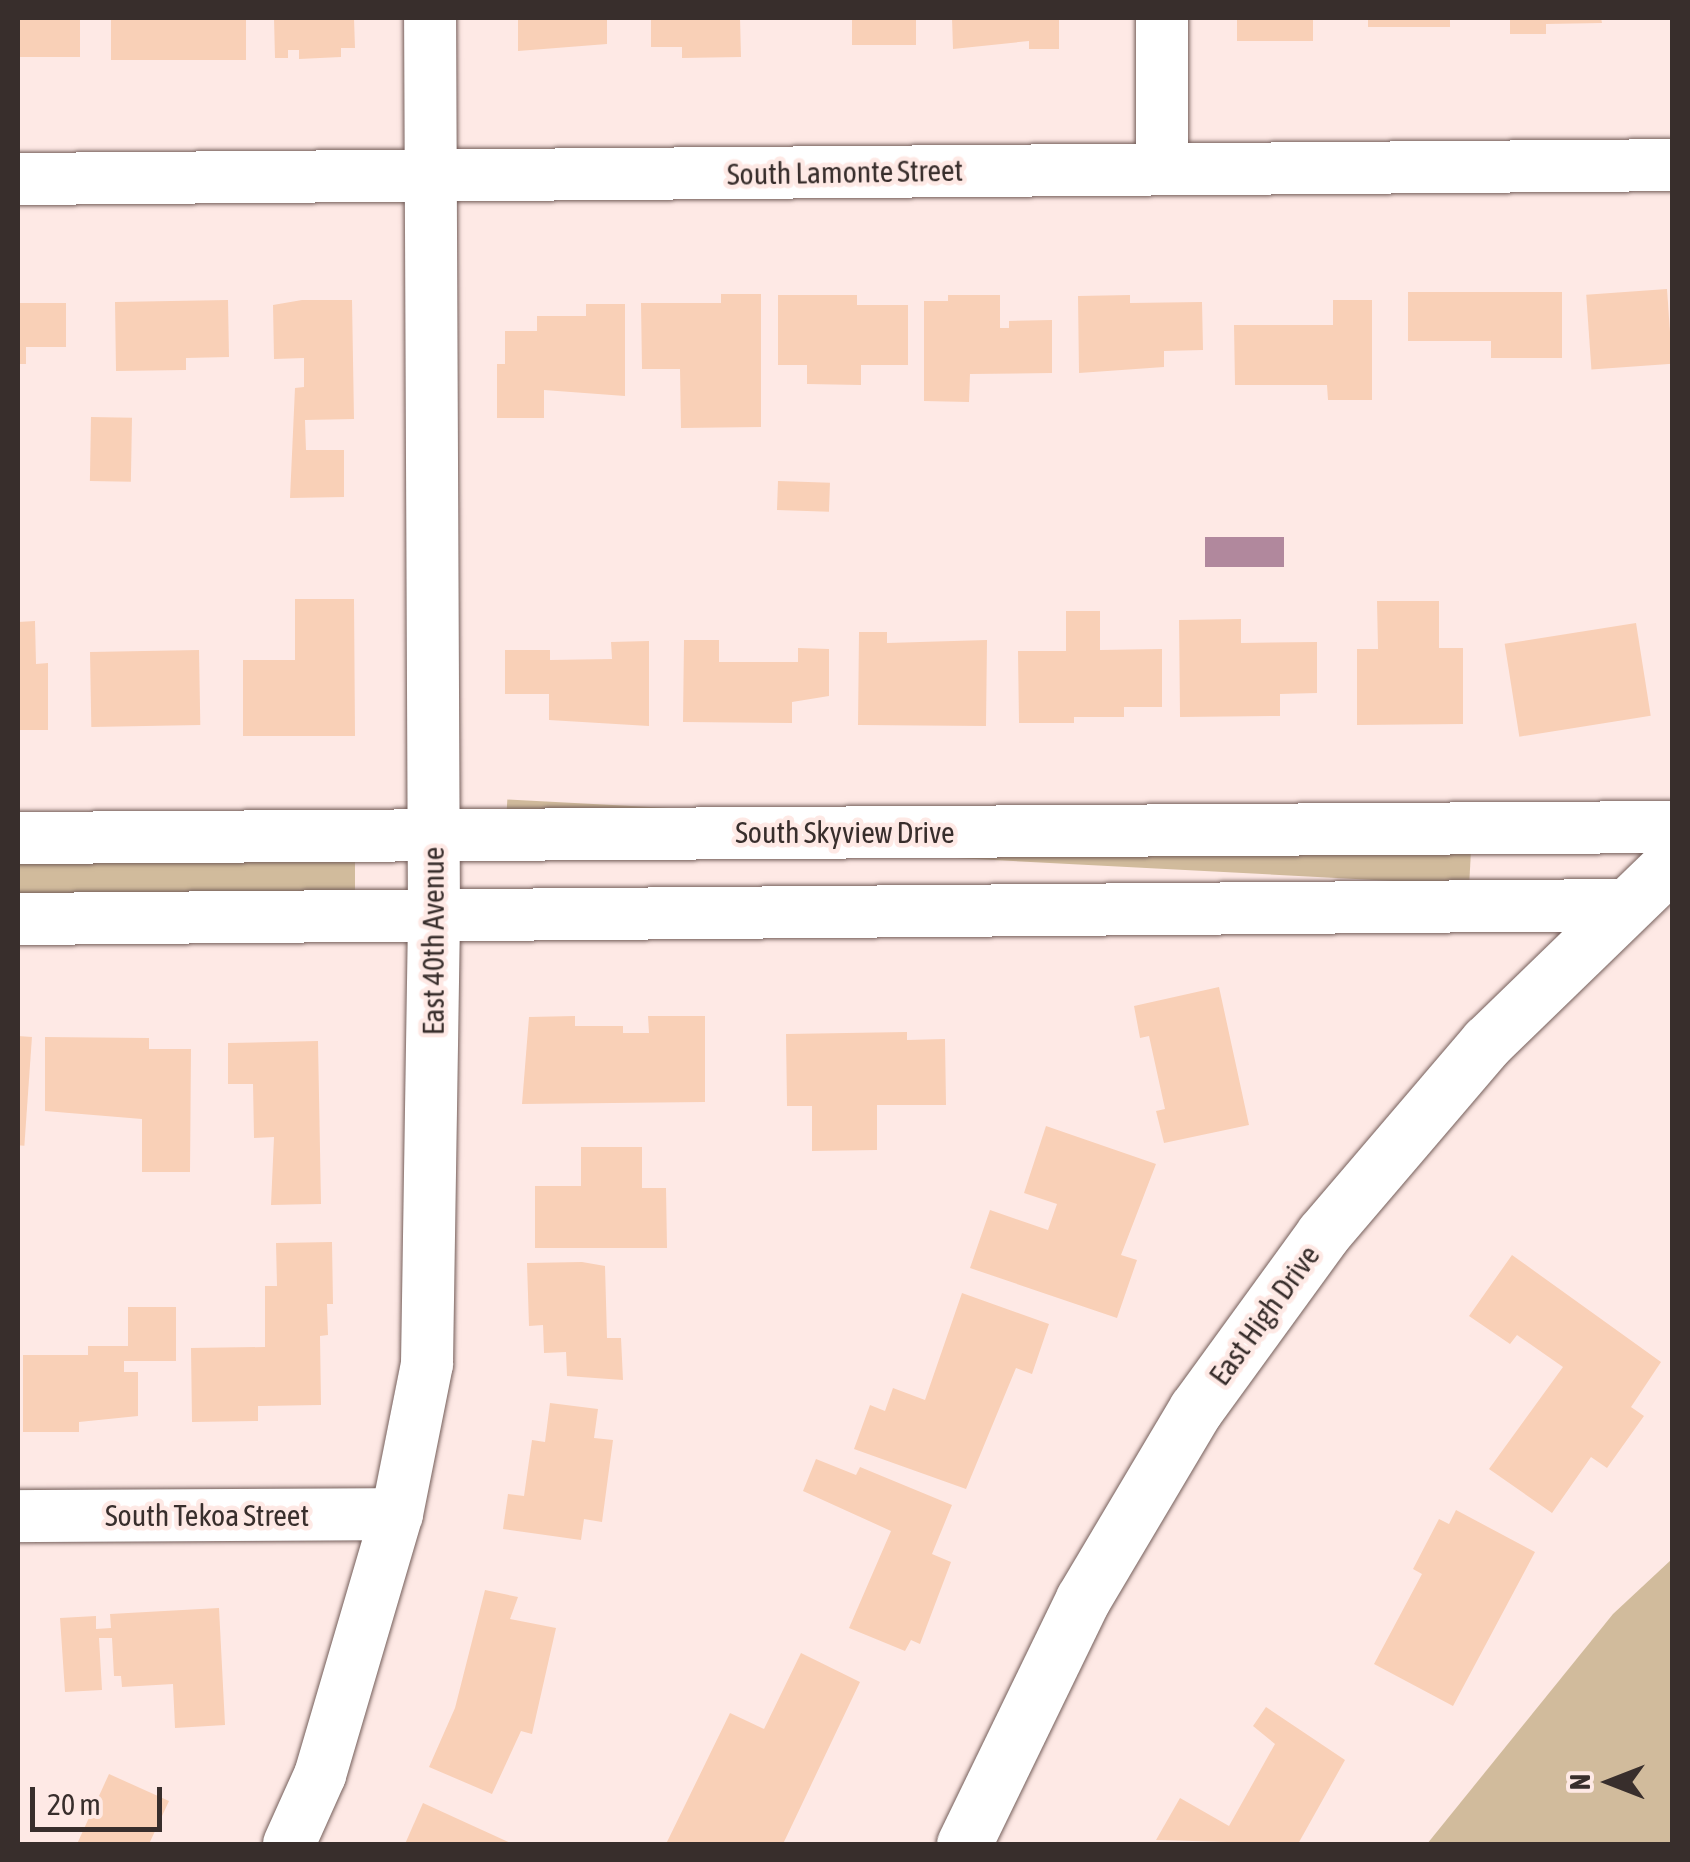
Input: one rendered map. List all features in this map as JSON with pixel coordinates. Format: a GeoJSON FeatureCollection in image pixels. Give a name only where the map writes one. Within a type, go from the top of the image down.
{"type":"FeatureCollection","features":[{"type":"Feature","properties":{"kind":"main road","name":"East High Drive"},"geometry":{"type":"LineString","coordinates":[[964,1844],[1083,1599],[1196,1409],[1322,1234],[1487,1042],[1625,905],[1672,864]]}},
{"type":"Feature","properties":{"kind":"street","name":"East 40th Avenue"},"geometry":{"type":"LineString","coordinates":[[288,1844],[320,1775],[398,1514],[427,1364],[434,918],[430,18]]}},
{"type":"Feature","properties":{"kind":"street"},"geometry":{"type":"LineString","coordinates":[[1162,18],[1162,169]]}},
{"type":"Feature","properties":{"kind":"street","name":"South Lamonte Street"},"geometry":{"type":"LineString","coordinates":[[18,179],[1672,166]]}},
{"type":"Feature","properties":{"kind":"street","name":"South Skyview Drive"},"geometry":{"type":"LineString","coordinates":[[18,838],[1672,827]]}},
{"type":"Feature","properties":{"kind":"street"},"geometry":{"type":"LineString","coordinates":[[18,919],[1625,905]]}},
{"type":"Feature","properties":{"kind":"street","name":"South Tekoa Street"},"geometry":{"type":"LineString","coordinates":[[18,1516],[398,1514]]}},
{"type":"Feature","properties":{"kind":"shaded area"},"geometry":{"type":"Polygon","coordinates":[[[1205,537],[1284,537],[1284,567],[1205,567],[1205,537]]]}},
{"type":"Feature","properties":{"kind":"shaded area"},"geometry":{"type":"Polygon","coordinates":[[[507,799],[1471,850],[1469,885],[505,834],[507,799]]]}},
{"type":"Feature","properties":{"kind":"shaded area"},"geometry":{"type":"Polygon","coordinates":[[[18,860],[355,860],[355,894],[18,894],[18,860]]]}},
{"type":"Feature","properties":{"kind":"shaded area"},"geometry":{"type":"Polygon","coordinates":[[[1672,1559],[1672,1844],[1427,1844],[1613,1614],[1672,1559]]]}},
{"type":"Feature","properties":{"kind":"building"},"geometry":{"type":"Polygon","coordinates":[[[18,18],[80,18],[80,57],[18,57],[18,18]]]}},
{"type":"Feature","properties":{"kind":"building"},"geometry":{"type":"Polygon","coordinates":[[[111,18],[246,18],[246,60],[111,60],[111,18]]]}},
{"type":"Feature","properties":{"kind":"building"},"geometry":{"type":"Polygon","coordinates":[[[274,18],[354,18],[355,48],[341,48],[341,57],[299,59],[299,50],[288,50],[288,58],[275,58],[274,18]]]}},
{"type":"Feature","properties":{"kind":"building"},"geometry":{"type":"Polygon","coordinates":[[[518,18],[607,18],[607,44],[518,51],[518,18]]]}},
{"type":"Feature","properties":{"kind":"building"},"geometry":{"type":"Polygon","coordinates":[[[651,18],[740,18],[741,57],[682,58],[682,47],[651,47],[651,18]]]}},
{"type":"Feature","properties":{"kind":"building"},"geometry":{"type":"Polygon","coordinates":[[[852,18],[916,18],[916,45],[852,45],[852,18]]]}},
{"type":"Feature","properties":{"kind":"building"},"geometry":{"type":"Polygon","coordinates":[[[952,18],[1059,18],[1059,49],[1029,49],[1029,41],[953,49],[952,18]]]}},
{"type":"Feature","properties":{"kind":"building"},"geometry":{"type":"Polygon","coordinates":[[[1237,18],[1313,18],[1313,41],[1237,41],[1237,18]]]}},
{"type":"Feature","properties":{"kind":"building"},"geometry":{"type":"Polygon","coordinates":[[[1368,18],[1450,18],[1450,27],[1368,27],[1368,18]]]}},
{"type":"Feature","properties":{"kind":"building"},"geometry":{"type":"Polygon","coordinates":[[[1510,18],[1601,18],[1602,23],[1546,24],[1546,34],[1510,34],[1510,18]]]}},
{"type":"Feature","properties":{"kind":"building"},"geometry":{"type":"Polygon","coordinates":[[[1667,289],[1672,364],[1591,369],[1586,295],[1667,289]]]}},
{"type":"Feature","properties":{"kind":"building"},"geometry":{"type":"Polygon","coordinates":[[[1408,292],[1562,292],[1562,358],[1491,358],[1491,341],[1408,341],[1408,292]]]}},
{"type":"Feature","properties":{"kind":"building"},"geometry":{"type":"Polygon","coordinates":[[[721,294],[761,294],[761,427],[681,428],[680,369],[642,369],[641,303],[721,303],[721,294]]]}},
{"type":"Feature","properties":{"kind":"building"},"geometry":{"type":"Polygon","coordinates":[[[778,295],[857,295],[857,305],[908,305],[908,365],[861,365],[861,385],[807,384],[807,365],[778,365],[778,295]]]}},
{"type":"Feature","properties":{"kind":"building"},"geometry":{"type":"Polygon","coordinates":[[[948,295],[1000,295],[1000,328],[1009,328],[1009,321],[1052,320],[1052,373],[970,374],[969,402],[924,401],[924,301],[948,301],[948,295]]]}},
{"type":"Feature","properties":{"kind":"building"},"geometry":{"type":"Polygon","coordinates":[[[1130,295],[1130,303],[1202,302],[1203,350],[1164,351],[1164,367],[1079,373],[1078,296],[1130,295]]]}},
{"type":"Feature","properties":{"kind":"building"},"geometry":{"type":"Polygon","coordinates":[[[228,300],[229,357],[186,358],[186,370],[116,371],[115,302],[228,300]]]}},
{"type":"Feature","properties":{"kind":"building"},"geometry":{"type":"Polygon","coordinates":[[[302,300],[352,300],[354,419],[305,420],[306,450],[344,450],[344,497],[290,498],[295,388],[304,387],[304,358],[274,359],[273,305],[302,300]]]}},
{"type":"Feature","properties":{"kind":"building"},"geometry":{"type":"Polygon","coordinates":[[[1333,300],[1372,300],[1372,400],[1328,400],[1327,385],[1235,385],[1234,325],[1333,325],[1333,300]]]}},
{"type":"Feature","properties":{"kind":"building"},"geometry":{"type":"Polygon","coordinates":[[[18,303],[66,303],[66,347],[26,347],[26,364],[18,364],[18,303]]]}},
{"type":"Feature","properties":{"kind":"building"},"geometry":{"type":"Polygon","coordinates":[[[586,304],[625,304],[625,396],[544,390],[544,418],[497,418],[497,364],[505,364],[505,331],[537,331],[537,316],[586,316],[586,304]]]}},
{"type":"Feature","properties":{"kind":"building"},"geometry":{"type":"Polygon","coordinates":[[[91,417],[132,418],[131,482],[90,481],[91,417]]]}},
{"type":"Feature","properties":{"kind":"building"},"geometry":{"type":"Polygon","coordinates":[[[778,481],[830,483],[829,512],[777,510],[778,481]]]}},
{"type":"Feature","properties":{"kind":"building"},"geometry":{"type":"Polygon","coordinates":[[[295,599],[354,599],[355,736],[243,736],[243,660],[295,660],[295,599]]]}},
{"type":"Feature","properties":{"kind":"building"},"geometry":{"type":"Polygon","coordinates":[[[1377,601],[1439,601],[1439,648],[1463,648],[1463,724],[1357,725],[1357,649],[1378,649],[1377,601]]]}},
{"type":"Feature","properties":{"kind":"building"},"geometry":{"type":"Polygon","coordinates":[[[1066,611],[1100,611],[1100,650],[1162,649],[1162,707],[1124,707],[1124,717],[1074,717],[1074,723],[1019,723],[1018,651],[1066,651],[1066,611]]]}},
{"type":"Feature","properties":{"kind":"building"},"geometry":{"type":"Polygon","coordinates":[[[1241,619],[1241,643],[1317,642],[1317,693],[1280,694],[1280,716],[1180,717],[1179,620],[1241,619]]]}},
{"type":"Feature","properties":{"kind":"building"},"geometry":{"type":"Polygon","coordinates":[[[35,621],[36,664],[48,663],[48,730],[18,730],[18,622],[35,621]]]}},
{"type":"Feature","properties":{"kind":"building"},"geometry":{"type":"Polygon","coordinates":[[[1636,623],[1651,716],[1519,737],[1505,644],[1636,623]]]}},
{"type":"Feature","properties":{"kind":"building"},"geometry":{"type":"Polygon","coordinates":[[[859,632],[887,632],[887,643],[987,640],[986,726],[858,725],[859,632]]]}},
{"type":"Feature","properties":{"kind":"building"},"geometry":{"type":"Polygon","coordinates":[[[684,640],[719,640],[719,662],[798,662],[798,648],[829,649],[829,696],[792,702],[792,723],[683,722],[684,640]]]}},
{"type":"Feature","properties":{"kind":"building"},"geometry":{"type":"Polygon","coordinates":[[[649,641],[649,726],[549,720],[549,694],[505,694],[505,650],[550,650],[550,660],[612,659],[611,642],[649,641]]]}},
{"type":"Feature","properties":{"kind":"building"},"geometry":{"type":"Polygon","coordinates":[[[199,650],[200,725],[91,727],[90,652],[199,650]]]}},
{"type":"Feature","properties":{"kind":"building"},"geometry":{"type":"Polygon","coordinates":[[[1219,987],[1249,1125],[1164,1143],[1156,1111],[1165,1109],[1149,1036],[1140,1038],[1134,1006],[1219,987]]]}},
{"type":"Feature","properties":{"kind":"building"},"geometry":{"type":"Polygon","coordinates":[[[575,1016],[575,1026],[623,1026],[623,1033],[649,1033],[648,1016],[705,1016],[705,1102],[522,1104],[529,1017],[575,1016]]]}},
{"type":"Feature","properties":{"kind":"building"},"geometry":{"type":"Polygon","coordinates":[[[907,1032],[907,1040],[945,1039],[946,1105],[877,1105],[877,1150],[812,1151],[812,1106],[787,1106],[786,1034],[907,1032]]]}},
{"type":"Feature","properties":{"kind":"building"},"geometry":{"type":"Polygon","coordinates":[[[18,1036],[32,1037],[24,1146],[18,1145],[18,1036]]]}},
{"type":"Feature","properties":{"kind":"building"},"geometry":{"type":"Polygon","coordinates":[[[45,1037],[149,1038],[149,1049],[191,1049],[190,1172],[142,1172],[142,1119],[45,1111],[45,1037]]]}},
{"type":"Feature","properties":{"kind":"building"},"geometry":{"type":"Polygon","coordinates":[[[318,1041],[321,1204],[271,1205],[274,1137],[254,1138],[253,1084],[228,1084],[228,1043],[318,1041]]]}},
{"type":"Feature","properties":{"kind":"building"},"geometry":{"type":"Polygon","coordinates":[[[1046,1126],[1156,1164],[1121,1255],[1137,1260],[1117,1318],[970,1268],[990,1210],[1048,1230],[1057,1204],[1024,1193],[1046,1126]]]}},
{"type":"Feature","properties":{"kind":"building"},"geometry":{"type":"Polygon","coordinates":[[[581,1147],[642,1147],[642,1188],[666,1188],[667,1248],[535,1248],[535,1186],[581,1186],[581,1147]]]}},
{"type":"Feature","properties":{"kind":"building"},"geometry":{"type":"Polygon","coordinates":[[[332,1242],[333,1304],[327,1304],[328,1335],[320,1336],[321,1405],[258,1406],[258,1421],[192,1422],[191,1348],[265,1347],[265,1286],[277,1286],[276,1243],[332,1242]]]}},
{"type":"Feature","properties":{"kind":"building"},"geometry":{"type":"Polygon","coordinates":[[[1512,1255],[1661,1362],[1631,1407],[1644,1416],[1607,1468],[1591,1457],[1552,1513],[1489,1469],[1563,1367],[1517,1335],[1510,1344],[1469,1316],[1512,1255]]]}},
{"type":"Feature","properties":{"kind":"building"},"geometry":{"type":"Polygon","coordinates":[[[582,1262],[605,1266],[607,1338],[621,1338],[623,1380],[567,1376],[566,1352],[544,1353],[543,1325],[529,1326],[527,1263],[582,1262]]]}},
{"type":"Feature","properties":{"kind":"building"},"geometry":{"type":"Polygon","coordinates":[[[962,1293],[1049,1324],[1032,1374],[1016,1368],[966,1489],[854,1449],[870,1405],[885,1411],[893,1388],[925,1400],[962,1293]]]}},
{"type":"Feature","properties":{"kind":"building"},"geometry":{"type":"Polygon","coordinates":[[[128,1307],[176,1307],[176,1361],[124,1361],[124,1372],[138,1372],[138,1416],[79,1422],[79,1432],[23,1432],[23,1355],[88,1355],[88,1346],[128,1346],[128,1307]]]}},
{"type":"Feature","properties":{"kind":"building"},"geometry":{"type":"Polygon","coordinates":[[[550,1403],[598,1409],[594,1438],[613,1440],[602,1522],[584,1519],[581,1540],[503,1529],[508,1494],[524,1496],[532,1440],[545,1442],[550,1403]]]}},
{"type":"Feature","properties":{"kind":"building"},"geometry":{"type":"Polygon","coordinates":[[[816,1459],[856,1475],[860,1467],[952,1505],[932,1554],[951,1562],[920,1644],[911,1640],[905,1651],[849,1628],[891,1531],[803,1491],[816,1459]]]}},
{"type":"Feature","properties":{"kind":"building"},"geometry":{"type":"Polygon","coordinates":[[[1456,1510],[1535,1552],[1453,1706],[1374,1664],[1422,1574],[1413,1569],[1439,1519],[1449,1524],[1456,1510]]]}},
{"type":"Feature","properties":{"kind":"building"},"geometry":{"type":"Polygon","coordinates":[[[485,1590],[518,1597],[510,1619],[556,1628],[532,1734],[521,1731],[492,1794],[429,1767],[455,1708],[485,1590]]]}},
{"type":"Feature","properties":{"kind":"building"},"geometry":{"type":"Polygon","coordinates":[[[219,1608],[225,1725],[175,1728],[173,1684],[122,1687],[121,1676],[114,1676],[112,1638],[99,1638],[102,1690],[65,1692],[60,1618],[96,1616],[96,1629],[111,1628],[110,1614],[219,1608]]]}},
{"type":"Feature","properties":{"kind":"building"},"geometry":{"type":"Polygon","coordinates":[[[801,1653],[860,1682],[783,1844],[666,1844],[730,1713],[764,1729],[801,1653]]]}},
{"type":"Feature","properties":{"kind":"building"},"geometry":{"type":"Polygon","coordinates":[[[1266,1707],[1345,1760],[1298,1844],[1156,1840],[1180,1798],[1229,1826],[1275,1744],[1253,1726],[1266,1707]]]}},
{"type":"Feature","properties":{"kind":"building"},"geometry":{"type":"Polygon","coordinates":[[[109,1774],[169,1801],[149,1844],[77,1844],[109,1774]]]}},
{"type":"Feature","properties":{"kind":"building"},"geometry":{"type":"Polygon","coordinates":[[[423,1803],[513,1844],[405,1844],[423,1803]]]}}]}
